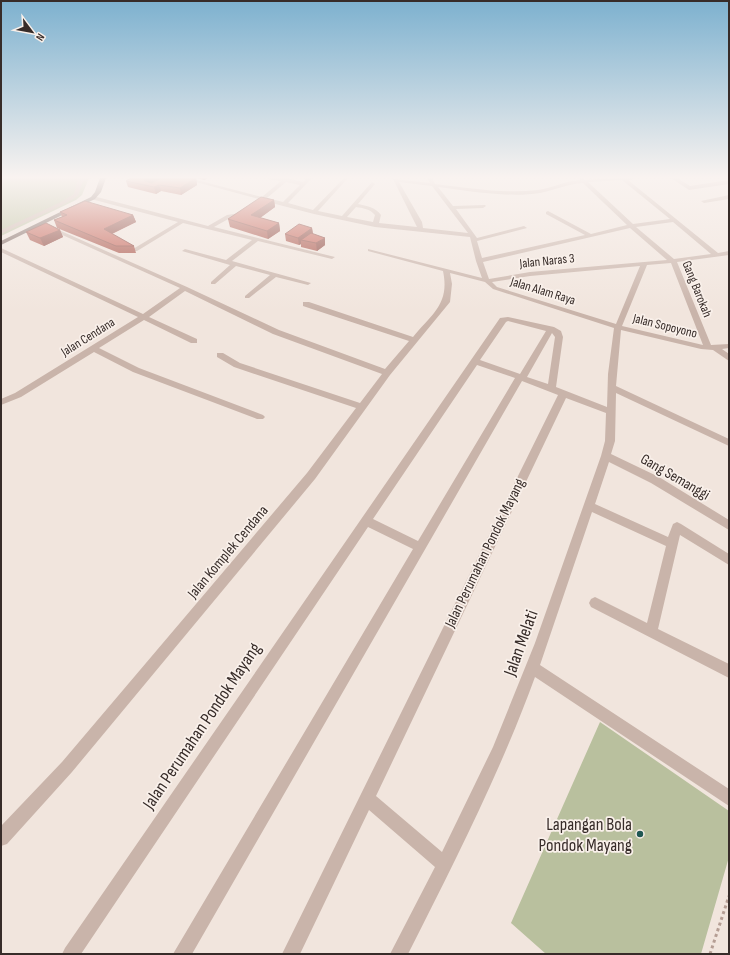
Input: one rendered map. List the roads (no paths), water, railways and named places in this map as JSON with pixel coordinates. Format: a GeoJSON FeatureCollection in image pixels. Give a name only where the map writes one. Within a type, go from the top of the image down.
{"type":"FeatureCollection","features":[{"type":"Feature","properties":{"kind":"main road"},"geometry":{"type":"LineString","coordinates":[[1,243],[44,223]]}},
{"type":"Feature","properties":{"kind":"street"},"geometry":{"type":"LineString","coordinates":[[1,232],[20,223]]}},
{"type":"Feature","properties":{"kind":"street"},"geometry":{"type":"LineString","coordinates":[[135,250],[180,223]]}},
{"type":"Feature","properties":{"kind":"street"},"geometry":{"type":"LineString","coordinates":[[189,223],[332,257]]}},
{"type":"Feature","properties":{"kind":"street"},"geometry":{"type":"LineString","coordinates":[[208,228],[218,223]]}},
{"type":"Feature","properties":{"kind":"street"},"geometry":{"type":"LineString","coordinates":[[364,223],[474,238],[524,228]]}},
{"type":"Feature","properties":{"kind":"street"},"geometry":{"type":"LineString","coordinates":[[419,223],[421,230]]}},
{"type":"Feature","properties":{"kind":"street"},"geometry":{"type":"LineString","coordinates":[[463,223],[474,238],[479,261],[487,281]]}},
{"type":"Feature","properties":{"kind":"street"},"geometry":{"type":"LineString","coordinates":[[566,223],[589,235]]}},
{"type":"Feature","properties":{"kind":"street","name":"Gang Barokah"},"geometry":{"type":"LineString","coordinates":[[628,223],[673,261],[712,348]]}},
{"type":"Feature","properties":{"kind":"street"},"geometry":{"type":"LineString","coordinates":[[479,261],[589,235],[657,223]]}},
{"type":"Feature","properties":{"kind":"street"},"geometry":{"type":"LineString","coordinates":[[680,223],[729,260]]}},
{"type":"Feature","properties":{"kind":"street"},"geometry":{"type":"LineString","coordinates":[[1,224],[13,226]]}},
{"type":"Feature","properties":{"kind":"street"},"geometry":{"type":"LineString","coordinates":[[41,224],[185,288],[276,332],[388,373]]}},
{"type":"Feature","properties":{"kind":"street"},"geometry":{"type":"LineString","coordinates":[[227,262],[257,239]]}},
{"type":"Feature","properties":{"kind":"street"},"geometry":{"type":"LineString","coordinates":[[1,250],[194,341]]}},
{"type":"Feature","properties":{"kind":"street","name":"Jalan Naras 3"},"geometry":{"type":"LineString","coordinates":[[370,250],[487,281],[530,274],[645,264],[723,254]]}},
{"type":"Feature","properties":{"kind":"street"},"geometry":{"type":"LineString","coordinates":[[185,251],[308,283]]}},
{"type":"Feature","properties":{"kind":"street"},"geometry":{"type":"LineString","coordinates":[[213,283],[235,264]]}},
{"type":"Feature","properties":{"kind":"street","name":"Jalan Melati"},"geometry":{"type":"LineString","coordinates":[[399,954],[445,865],[498,752],[532,667],[606,456],[610,441],[612,388],[618,327],[645,264]]}},
{"type":"Feature","properties":{"kind":"street","name":"Jalan Komplek Cendana"},"geometry":{"type":"LineString","coordinates":[[1,838],[67,767],[311,476],[388,373],[446,302],[449,284],[446,270]]}},
{"type":"Feature","properties":{"kind":"street"},"geometry":{"type":"LineString","coordinates":[[247,297],[274,274]]}},
{"type":"Feature","properties":{"kind":"street","name":"Jalan Alam Raya"},"geometry":{"type":"LineString","coordinates":[[487,281],[504,292],[618,327]]}},
{"type":"Feature","properties":{"kind":"street","name":"Jalan Cendana"},"geometry":{"type":"LineString","coordinates":[[1,402],[18,395],[144,317],[185,288]]}},
{"type":"Feature","properties":{"kind":"street"},"geometry":{"type":"LineString","coordinates":[[306,304],[414,340]]}},
{"type":"Feature","properties":{"kind":"street","name":"Jalan Perumahan Pondok Mayang"},"geometry":{"type":"LineString","coordinates":[[71,954],[503,320],[512,320],[551,329],[558,333],[559,337],[557,392],[367,799],[291,954]]}},
{"type":"Feature","properties":{"kind":"street","name":"Jalan Sopoyono"},"geometry":{"type":"LineString","coordinates":[[618,327],[712,348],[729,346]]}},
{"type":"Feature","properties":{"kind":"street"},"geometry":{"type":"LineString","coordinates":[[182,954],[420,547],[551,329]]}},
{"type":"Feature","properties":{"kind":"street"},"geometry":{"type":"LineString","coordinates":[[92,348],[136,370],[260,417]]}},
{"type":"Feature","properties":{"kind":"street"},"geometry":{"type":"LineString","coordinates":[[712,348],[729,358]]}},
{"type":"Feature","properties":{"kind":"street"},"geometry":{"type":"LineString","coordinates":[[220,355],[243,368],[362,407]]}},
{"type":"Feature","properties":{"kind":"street"},"geometry":{"type":"LineString","coordinates":[[475,361],[612,412]]}},
{"type":"Feature","properties":{"kind":"street"},"geometry":{"type":"LineString","coordinates":[[612,388],[729,443]]}},
{"type":"Feature","properties":{"kind":"street","name":"Gang Semanggi"},"geometry":{"type":"LineString","coordinates":[[606,456],[655,480],[729,525]]}},
{"type":"Feature","properties":{"kind":"street"},"geometry":{"type":"LineString","coordinates":[[589,506],[672,544]]}},
{"type":"Feature","properties":{"kind":"street"},"geometry":{"type":"LineString","coordinates":[[366,521],[420,547]]}},
{"type":"Feature","properties":{"kind":"street"},"geometry":{"type":"LineString","coordinates":[[651,632],[677,527],[729,560]]}},
{"type":"Feature","properties":{"kind":"street"},"geometry":{"type":"LineString","coordinates":[[595,603],[729,671]]}},
{"type":"Feature","properties":{"kind":"street"},"geometry":{"type":"LineString","coordinates":[[532,667],[729,798]]}},
{"type":"Feature","properties":{"kind":"street"},"geometry":{"type":"LineString","coordinates":[[367,799],[445,865]]}},
{"type":"Feature","properties":{"kind":"place","name":"Lapangan Bola Pondok Mayang"},"geometry":{"type":"Point","coordinates":[640,834]}}]}
